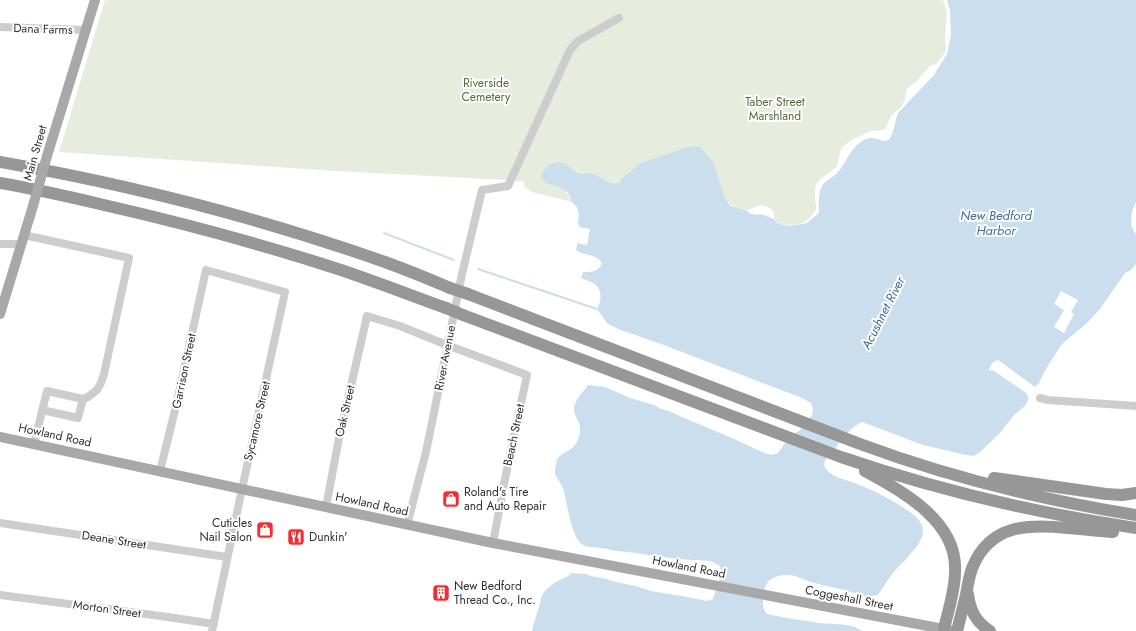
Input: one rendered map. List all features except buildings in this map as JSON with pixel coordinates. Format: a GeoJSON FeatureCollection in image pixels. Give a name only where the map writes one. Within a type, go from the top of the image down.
{"type":"FeatureCollection","features":[{"type":"Feature","properties":{"kind":"highway"},"geometry":{"type":"LineString","coordinates":[[0,162],[155,194],[238,216],[311,238],[380,260],[793,419],[912,462],[1029,494],[1136,515]]}},
{"type":"Feature","properties":{"kind":"highway"},"geometry":{"type":"LineString","coordinates":[[0,184],[70,197],[132,211],[209,231],[340,270],[446,308],[841,458],[911,480],[1001,503],[1067,517],[1136,528]]}},
{"type":"Feature","properties":{"kind":"highway"},"geometry":{"type":"LineString","coordinates":[[841,458],[914,500],[931,516],[945,534],[953,552],[956,572],[947,630]]}},
{"type":"Feature","properties":{"kind":"highway"},"geometry":{"type":"LineString","coordinates":[[912,462],[984,477],[1100,494],[1122,495],[1136,493]]}},
{"type":"Feature","properties":{"kind":"highway"},"geometry":{"type":"LineString","coordinates":[[957,631],[969,578],[974,563],[983,549],[996,537],[1007,531],[1029,526],[1040,526],[1136,534]]}},
{"type":"Feature","properties":{"kind":"highway"},"geometry":{"type":"LineString","coordinates":[[969,578],[969,598],[973,614],[980,624],[990,631]]}},
{"type":"Feature","properties":{"kind":"main road","name":"Main Street"},"geometry":{"type":"LineString","coordinates":[[0,314],[95,0]]}},
{"type":"Feature","properties":{"kind":"main road","name":"Howland Road"},"geometry":{"type":"LineString","coordinates":[[0,437],[492,543],[739,590]]}},
{"type":"Feature","properties":{"kind":"main road","name":"Coggeshall Street"},"geometry":{"type":"LineString","coordinates":[[739,590],[947,630]]}},
{"type":"Feature","properties":{"kind":"street","name":"River Avenue"},"geometry":{"type":"LineString","coordinates":[[407,525],[426,452],[447,346],[482,190],[508,186],[570,50],[578,40],[619,18]]}},
{"type":"Feature","properties":{"kind":"street","name":"Dana Farms"},"geometry":{"type":"LineString","coordinates":[[0,27],[86,30]]}},
{"type":"Feature","properties":{"kind":"street"},"geometry":{"type":"LineString","coordinates":[[0,244],[22,239],[129,258],[104,374],[97,390],[83,399],[78,418],[42,410]]}},
{"type":"Feature","properties":{"kind":"street","name":"Garrison Street"},"geometry":{"type":"LineString","coordinates":[[160,471],[206,270]]}},
{"type":"Feature","properties":{"kind":"street","name":"Sycamore Street"},"geometry":{"type":"LineString","coordinates":[[206,270],[285,292],[213,628]]}},
{"type":"Feature","properties":{"kind":"street","name":"Oak Street"},"geometry":{"type":"LineString","coordinates":[[326,507],[339,438],[366,316],[400,326],[447,346]]}},
{"type":"Feature","properties":{"kind":"street","name":"Beach Street"},"geometry":{"type":"LineString","coordinates":[[447,346],[528,375],[492,543]]}},
{"type":"Feature","properties":{"kind":"street"},"geometry":{"type":"LineString","coordinates":[[34,444],[37,426],[47,390],[83,399]]}},
{"type":"Feature","properties":{"kind":"street"},"geometry":{"type":"LineString","coordinates":[[1040,398],[1048,400],[1136,406]]}},
{"type":"Feature","properties":{"kind":"street","name":"Deane Street"},"geometry":{"type":"LineString","coordinates":[[0,523],[228,558]]}},
{"type":"Feature","properties":{"kind":"street","name":"Morton Street"},"geometry":{"type":"LineString","coordinates":[[0,595],[160,616],[213,628]]}},
{"type":"Feature","properties":{"kind":"green space"},"geometry":{"type":"Polygon","coordinates":[[[105,0],[943,0],[947,12],[945,37],[946,48],[945,53],[936,64],[930,66],[915,83],[907,89],[902,106],[891,116],[885,129],[867,133],[852,140],[843,147],[840,151],[836,167],[816,184],[816,210],[811,216],[803,223],[787,225],[776,221],[772,210],[767,207],[758,206],[744,211],[733,206],[724,197],[719,179],[620,182],[616,184],[608,182],[595,174],[579,173],[565,164],[548,184],[563,189],[568,194],[572,202],[532,192],[524,186],[524,181],[335,171],[59,152],[105,0]]]}},
{"type":"Feature","properties":{"kind":"water","name":"New Bedford Harbor"},"geometry":{"type":"Polygon","coordinates":[[[947,0],[1136,0],[1136,202],[1132,211],[1131,225],[1136,235],[1136,264],[1131,270],[1125,273],[1100,309],[1086,324],[1062,344],[1047,367],[1039,383],[1035,387],[998,360],[990,366],[989,370],[994,371],[1025,392],[1028,396],[1028,400],[1025,406],[1014,415],[999,434],[974,456],[923,445],[862,422],[848,432],[827,458],[824,464],[830,473],[880,494],[898,504],[918,519],[923,527],[921,539],[914,550],[892,574],[878,595],[865,596],[810,582],[794,576],[784,575],[777,576],[769,581],[764,591],[763,606],[767,614],[819,623],[852,626],[862,631],[532,631],[543,594],[557,581],[570,575],[571,573],[586,574],[651,591],[707,601],[713,599],[721,574],[720,566],[711,561],[678,559],[621,552],[585,546],[579,541],[572,527],[563,488],[555,474],[555,471],[559,457],[575,445],[580,434],[580,427],[574,412],[574,406],[588,385],[605,387],[630,398],[654,405],[771,455],[778,453],[790,436],[799,431],[812,415],[813,409],[811,403],[802,398],[618,329],[607,323],[597,309],[601,297],[600,291],[596,285],[581,278],[583,272],[592,272],[597,270],[602,263],[597,258],[576,250],[580,227],[578,223],[579,215],[577,207],[572,202],[568,193],[545,182],[541,176],[543,172],[550,164],[557,162],[568,165],[579,173],[592,173],[609,182],[616,183],[620,182],[621,179],[641,163],[695,146],[700,147],[713,162],[724,196],[731,206],[747,211],[751,214],[764,215],[783,225],[790,226],[807,223],[819,213],[819,197],[822,186],[836,174],[852,150],[860,142],[866,139],[873,138],[887,141],[892,134],[898,113],[934,75],[947,54],[951,35],[950,10],[947,0]]]}},
{"type":"Feature","properties":{"kind":"pier"},"geometry":{"type":"Polygon","coordinates":[[[580,227],[590,229],[587,245],[577,243],[580,227]]]}},
{"type":"Feature","properties":{"kind":"pier"},"geometry":{"type":"Polygon","coordinates":[[[1061,291],[1078,300],[1071,312],[1074,314],[1064,333],[1054,327],[1064,310],[1054,304],[1061,291]]]}},
{"type":"Feature","properties":{"kind":"waterway"},"geometry":{"type":"LineString","coordinates":[[384,233],[454,260]]}},
{"type":"Feature","properties":{"kind":"waterway"},"geometry":{"type":"LineString","coordinates":[[478,269],[597,309]]}},
{"type":"Feature","properties":{"kind":"place","name":"Roland's Tire and Auto Repair"},"geometry":{"type":"Point","coordinates":[451,499]}},
{"type":"Feature","properties":{"kind":"place","name":"Cuticles Nail Salon"},"geometry":{"type":"Point","coordinates":[265,530]}},
{"type":"Feature","properties":{"kind":"place","name":"Dunkin'"},"geometry":{"type":"Point","coordinates":[296,537]}},
{"type":"Feature","properties":{"kind":"place","name":"New Bedford Thread Co., Inc."},"geometry":{"type":"Point","coordinates":[441,593]}},
{"type":"Feature","properties":{"kind":"park label","name":"Riverside Cemetery"},"geometry":{"type":"Point","coordinates":[486,90]}},
{"type":"Feature","properties":{"kind":"park label","name":"Taber Street Marshland"},"geometry":{"type":"Point","coordinates":[775,109]}},
{"type":"Feature","properties":{"kind":"water label","name":"Acushnet River"},"geometry":{"type":"Point","coordinates":[883,313]}}]}
